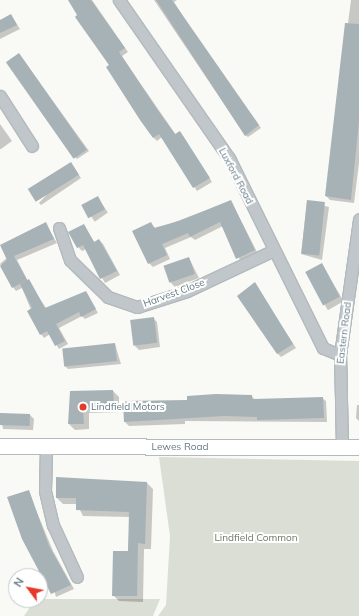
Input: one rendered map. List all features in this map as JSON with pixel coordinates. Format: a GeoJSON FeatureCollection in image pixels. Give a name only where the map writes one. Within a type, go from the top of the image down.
{"type":"FeatureCollection","features":[{"type":"Feature","properties":{"kind":"main road","name":"Lewes Road"},"geometry":{"type":"LineString","coordinates":[[0,446],[359,447]]}},
{"type":"Feature","properties":{"kind":"street","name":"Luxford Road"},"geometry":{"type":"LineString","coordinates":[[119,0],[229,158],[323,348],[340,355]]}},
{"type":"Feature","properties":{"kind":"street"},"geometry":{"type":"LineString","coordinates":[[0,96],[32,146]]}},
{"type":"Feature","properties":{"kind":"street","name":"Eastern Road"},"geometry":{"type":"LineString","coordinates":[[342,447],[340,355],[359,219]]}},
{"type":"Feature","properties":{"kind":"street","name":"Harvest Close"},"geometry":{"type":"LineString","coordinates":[[59,228],[70,260],[108,297],[137,307],[187,291],[274,250]]}},
{"type":"Feature","properties":{"kind":"street"},"geometry":{"type":"LineString","coordinates":[[46,447],[45,491],[53,525],[80,566],[77,577]]}},
{"type":"Feature","properties":{"kind":"green space","name":"Lindfield Common"},"geometry":{"type":"Polygon","coordinates":[[[159,457],[359,461],[359,616],[158,616],[166,605],[170,536],[159,457]]]}},
{"type":"Feature","properties":{"kind":"green space"},"geometry":{"type":"Polygon","coordinates":[[[48,599],[160,599],[153,616],[24,616],[30,608],[48,608],[48,599]]]}},
{"type":"Feature","properties":{"kind":"building"},"geometry":{"type":"Polygon","coordinates":[[[68,0],[91,0],[125,48],[119,52],[157,109],[175,134],[180,131],[210,178],[193,188],[159,134],[153,138],[106,67],[109,65],[75,17],[77,15],[68,0]]]}},
{"type":"Feature","properties":{"kind":"building"},"geometry":{"type":"Polygon","coordinates":[[[156,0],[172,0],[259,125],[245,136],[156,0]]]}},
{"type":"Feature","properties":{"kind":"building"},"geometry":{"type":"Polygon","coordinates":[[[11,14],[17,25],[0,33],[0,20],[11,14]]]}},
{"type":"Feature","properties":{"kind":"building"},"geometry":{"type":"Polygon","coordinates":[[[345,23],[359,24],[359,121],[351,200],[325,196],[345,23]]]}},
{"type":"Feature","properties":{"kind":"building"},"geometry":{"type":"Polygon","coordinates":[[[19,53],[87,150],[74,159],[6,62],[19,53]]]}},
{"type":"Feature","properties":{"kind":"building"},"geometry":{"type":"Polygon","coordinates":[[[71,162],[79,175],[36,202],[28,189],[71,162]]]}},
{"type":"Feature","properties":{"kind":"building"},"geometry":{"type":"Polygon","coordinates":[[[98,196],[105,209],[88,218],[81,205],[98,196]]]}},
{"type":"Feature","properties":{"kind":"building"},"geometry":{"type":"Polygon","coordinates":[[[231,200],[255,250],[236,259],[220,222],[190,237],[188,233],[162,244],[167,255],[148,264],[132,231],[151,222],[154,228],[179,221],[231,200]]]}},
{"type":"Feature","properties":{"kind":"building"},"geometry":{"type":"Polygon","coordinates":[[[307,200],[325,202],[319,256],[301,254],[307,200]]]}},
{"type":"Feature","properties":{"kind":"building"},"geometry":{"type":"Polygon","coordinates":[[[46,222],[54,239],[14,256],[27,280],[12,288],[0,266],[7,260],[0,245],[46,222]]]}},
{"type":"Feature","properties":{"kind":"building"},"geometry":{"type":"Polygon","coordinates":[[[84,224],[94,242],[99,239],[117,271],[100,279],[83,245],[77,248],[68,232],[84,224]]]}},
{"type":"Feature","properties":{"kind":"building"},"geometry":{"type":"Polygon","coordinates":[[[189,257],[195,274],[169,283],[163,266],[189,257]]]}},
{"type":"Feature","properties":{"kind":"building"},"geometry":{"type":"Polygon","coordinates":[[[322,263],[340,297],[323,305],[305,272],[322,263]]]}},
{"type":"Feature","properties":{"kind":"building"},"geometry":{"type":"Polygon","coordinates":[[[29,279],[45,308],[86,291],[96,309],[81,317],[79,312],[56,324],[65,341],[55,346],[47,331],[40,335],[27,311],[32,308],[20,284],[29,279]]]}},
{"type":"Feature","properties":{"kind":"building"},"geometry":{"type":"Polygon","coordinates":[[[255,282],[293,344],[277,354],[237,296],[255,282]]]}},
{"type":"Feature","properties":{"kind":"building"},"geometry":{"type":"Polygon","coordinates":[[[154,317],[157,343],[133,346],[130,320],[154,317]]]}},
{"type":"Feature","properties":{"kind":"building"},"geometry":{"type":"Polygon","coordinates":[[[115,343],[117,361],[64,366],[62,349],[115,343]]]}},
{"type":"Feature","properties":{"kind":"building","name":"Lindfield Motors"},"geometry":{"type":"Polygon","coordinates":[[[113,390],[114,407],[83,408],[84,424],[68,424],[70,391],[113,390]]]}},
{"type":"Feature","properties":{"kind":"building"},"geometry":{"type":"Polygon","coordinates":[[[216,394],[252,395],[252,399],[323,397],[324,418],[257,420],[257,417],[224,416],[124,422],[123,401],[187,400],[187,396],[216,394]]]}},
{"type":"Feature","properties":{"kind":"building"},"geometry":{"type":"Polygon","coordinates":[[[0,413],[30,414],[30,426],[0,425],[0,413]]]}},
{"type":"Feature","properties":{"kind":"building"},"geometry":{"type":"Polygon","coordinates":[[[56,477],[147,482],[145,544],[138,543],[137,596],[112,596],[113,551],[128,551],[129,512],[76,510],[76,498],[56,498],[56,477]]]}},
{"type":"Feature","properties":{"kind":"building"},"geometry":{"type":"Polygon","coordinates":[[[29,490],[49,546],[71,585],[51,594],[48,588],[48,568],[37,568],[22,539],[7,497],[29,490]]]}},
{"type":"Feature","properties":{"kind":"place","name":"Lindfield Motors"},"geometry":{"type":"Point","coordinates":[83,407]}}]}
